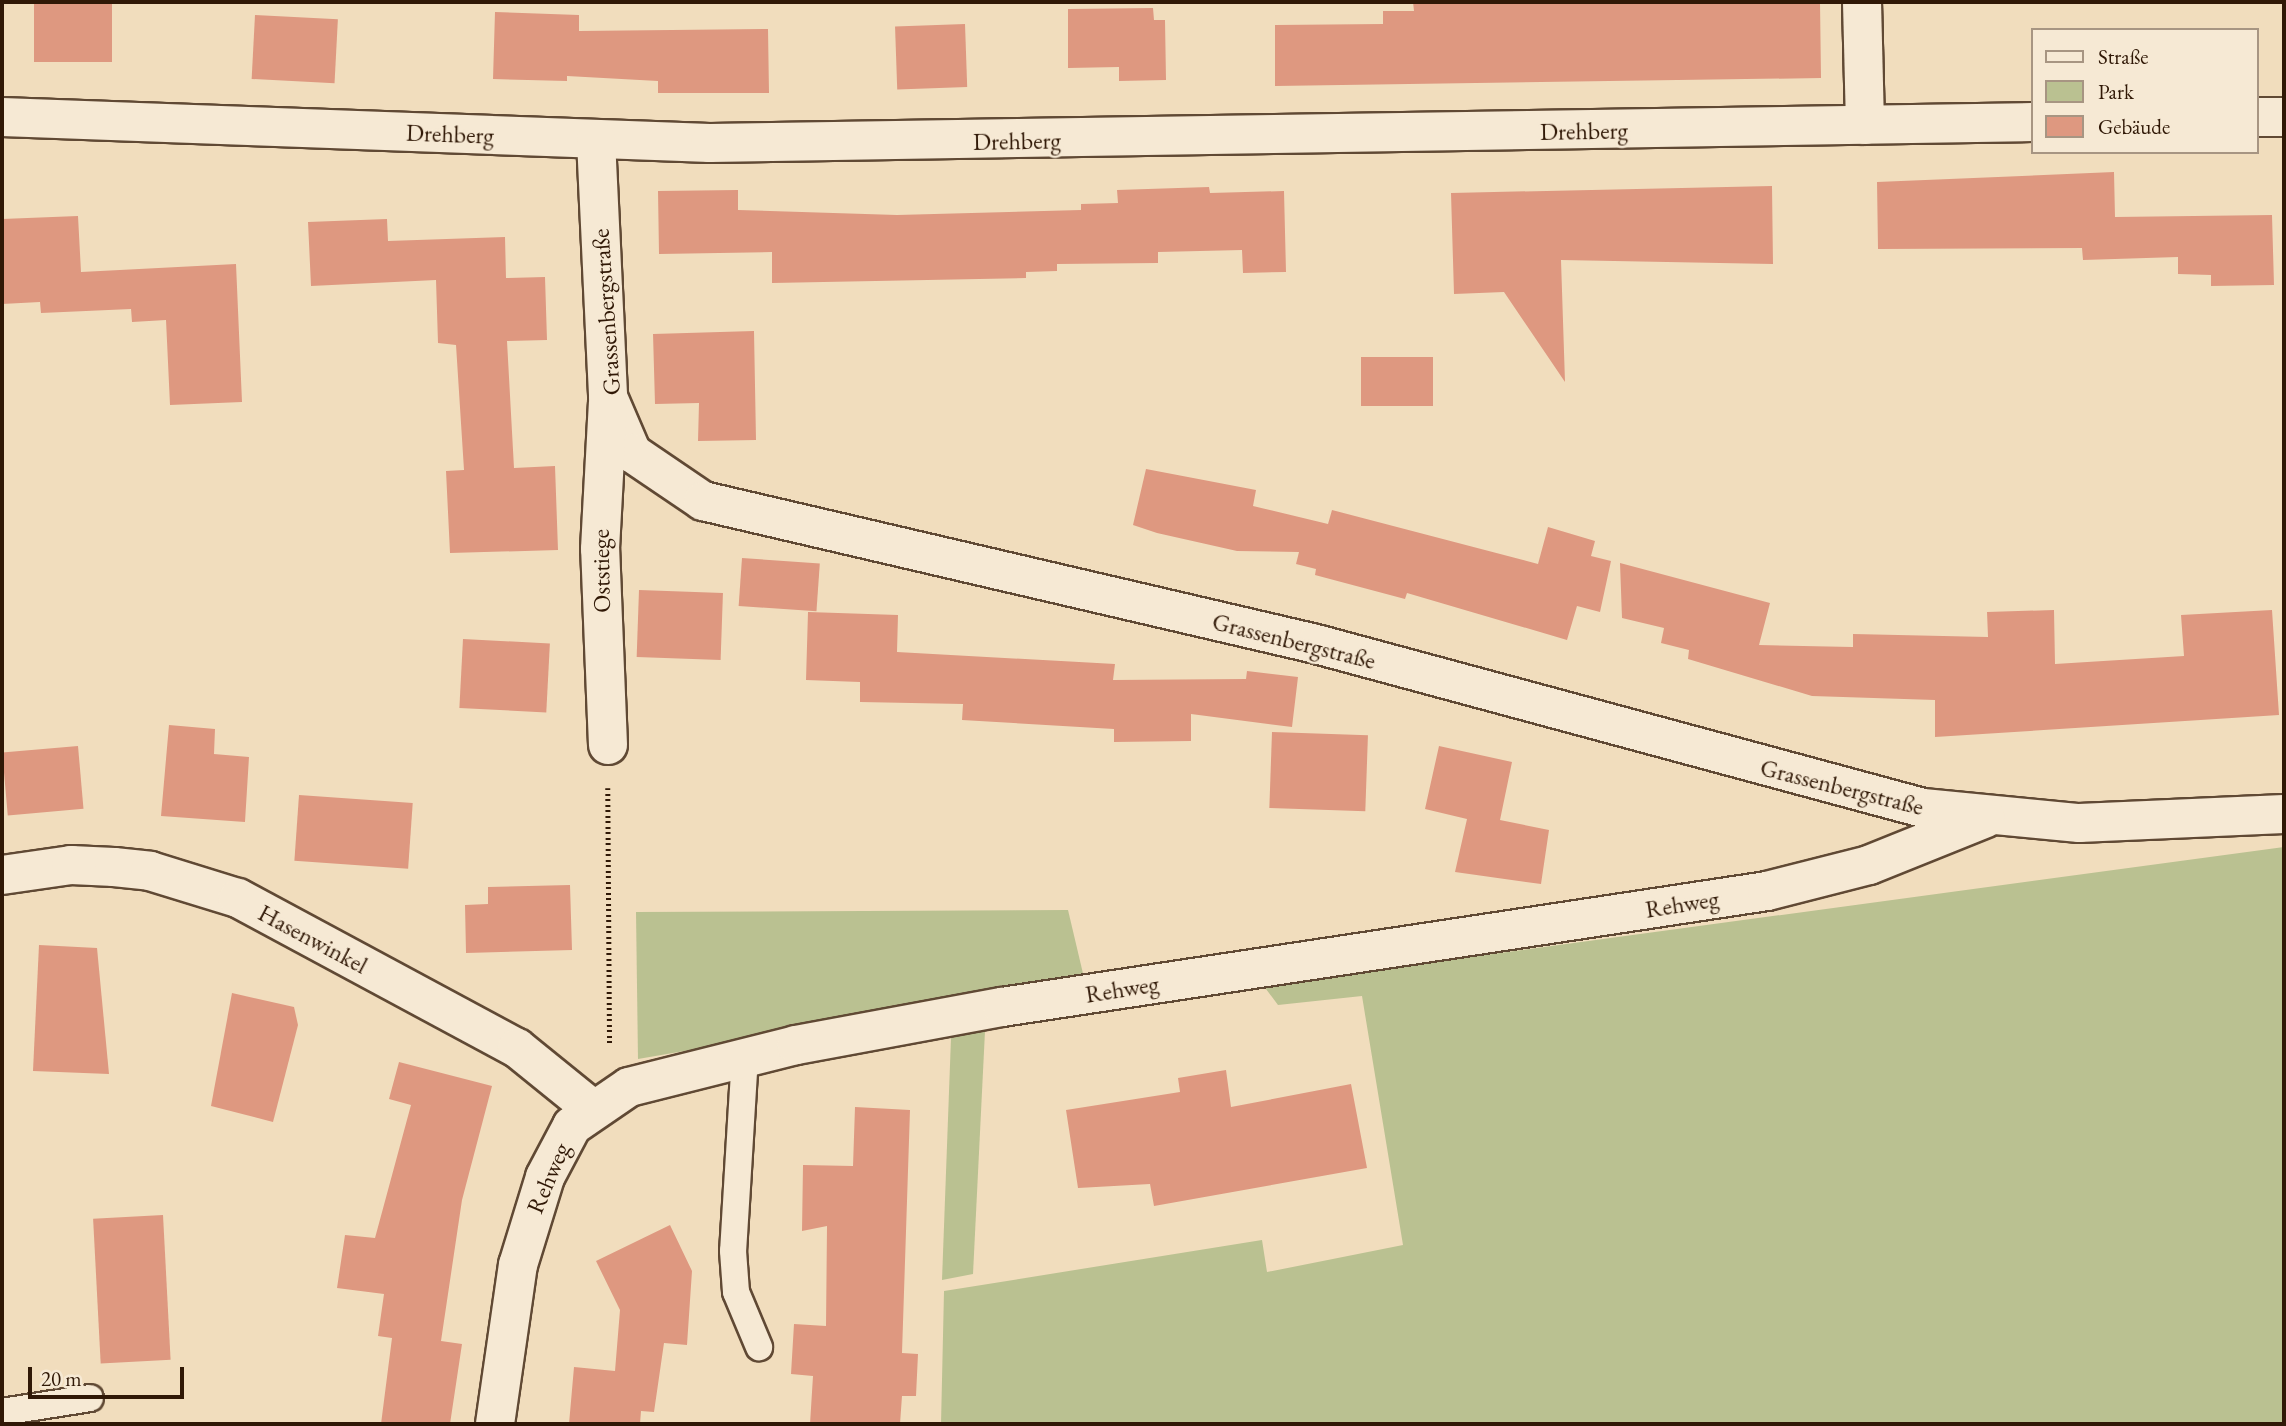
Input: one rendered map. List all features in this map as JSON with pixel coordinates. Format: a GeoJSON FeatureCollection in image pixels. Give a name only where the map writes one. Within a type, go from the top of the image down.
{"type":"FeatureCollection","features":[{"type":"Feature","properties":{"kind":"street"},"geometry":{"type":"LineString","coordinates":[[1862,2],[1865,125]]}},
{"type":"Feature","properties":{"kind":"street","name":"Drehberg"},"geometry":{"type":"LineString","coordinates":[[2,117],[596,140],[1028,141],[2030,122]]}},
{"type":"Feature","properties":{"kind":"street"},"geometry":{"type":"LineString","coordinates":[[2258,117],[2284,117]]}},
{"type":"Feature","properties":{"kind":"street","name":"Grassenbergstraße"},"geometry":{"type":"LineString","coordinates":[[596,140],[608,397],[632,453],[702,501],[1316,644],[1843,791],[1986,818],[2079,823],[2284,814]]}},
{"type":"Feature","properties":{"kind":"street","name":"Oststiege"},"geometry":{"type":"LineString","coordinates":[[608,397],[600,537],[608,746]]}},
{"type":"Feature","properties":{"kind":"street","name":"Rehweg"},"geometry":{"type":"LineString","coordinates":[[495,1424],[527,1230],[562,1140],[591,1108],[656,1077],[745,1056],[1002,1007],[1767,891],[1869,865],[1986,818]]}},
{"type":"Feature","properties":{"kind":"street","name":"Hasenwinkel"},"geometry":{"type":"LineString","coordinates":[[2,875],[71,865],[114,867],[150,871],[238,898],[517,1048],[591,1108]]}},
{"type":"Feature","properties":{"kind":"lane"},"geometry":{"type":"LineString","coordinates":[[745,1056],[733,1251],[736,1292],[759,1346]]}},
{"type":"Feature","properties":{"kind":"lane"},"geometry":{"type":"LineString","coordinates":[[2,1412],[90,1398]]}},
{"type":"Feature","properties":{"kind":"path"},"geometry":{"type":"LineString","coordinates":[[608,746],[610,1024]]}},
{"type":"Feature","properties":{"kind":"green space"},"geometry":{"type":"Polygon","coordinates":[[[2284,847],[2284,1424],[941,1424],[944,1291],[1262,1240],[1267,1272],[1403,1245],[1362,996],[1278,1005],[1263,985],[2284,847]]]}},
{"type":"Feature","properties":{"kind":"green space"},"geometry":{"type":"Polygon","coordinates":[[[1068,910],[1085,982],[638,1059],[636,912],[1068,910]]]}},
{"type":"Feature","properties":{"kind":"green space"},"geometry":{"type":"Polygon","coordinates":[[[985,1031],[973,1274],[942,1280],[951,1038],[985,1031]]]}},
{"type":"Feature","properties":{"kind":"building"},"geometry":{"type":"Polygon","coordinates":[[[34,2],[112,2],[112,62],[34,62],[34,2]]]}},
{"type":"Feature","properties":{"kind":"building"},"geometry":{"type":"Polygon","coordinates":[[[1413,2],[1820,2],[1821,78],[1275,86],[1275,25],[1383,24],[1383,11],[1414,11],[1413,2]]]}},
{"type":"Feature","properties":{"kind":"building"},"geometry":{"type":"Polygon","coordinates":[[[1153,8],[1154,20],[1165,20],[1166,80],[1119,81],[1119,67],[1068,68],[1068,9],[1153,8]]]}},
{"type":"Feature","properties":{"kind":"building"},"geometry":{"type":"Polygon","coordinates":[[[495,12],[579,15],[579,31],[768,29],[769,93],[658,93],[658,81],[567,76],[567,81],[493,79],[495,12]]]}},
{"type":"Feature","properties":{"kind":"building"},"geometry":{"type":"Polygon","coordinates":[[[255,15],[338,19],[335,83],[252,79],[255,15]]]}},
{"type":"Feature","properties":{"kind":"building"},"geometry":{"type":"Polygon","coordinates":[[[965,24],[967,87],[897,89],[895,26],[965,24]]]}},
{"type":"Feature","properties":{"kind":"building"},"geometry":{"type":"Polygon","coordinates":[[[2114,172],[2115,217],[2272,215],[2274,285],[2211,286],[2211,275],[2178,274],[2178,257],[2083,260],[2082,248],[1878,249],[1877,182],[2114,172]]]}},
{"type":"Feature","properties":{"kind":"building"},"geometry":{"type":"Polygon","coordinates":[[[1772,186],[1773,264],[1561,260],[1565,382],[1504,292],[1454,294],[1451,193],[1772,186]]]}},
{"type":"Feature","properties":{"kind":"building"},"geometry":{"type":"Polygon","coordinates":[[[1209,187],[1210,193],[1284,191],[1286,272],[1243,273],[1242,250],[1158,252],[1158,263],[1057,264],[1057,271],[1026,272],[1026,278],[772,283],[772,252],[659,254],[658,191],[738,190],[738,210],[897,215],[1081,210],[1081,204],[1118,203],[1117,190],[1209,187]]]}},
{"type":"Feature","properties":{"kind":"building"},"geometry":{"type":"Polygon","coordinates":[[[78,216],[81,272],[236,264],[242,402],[170,405],[166,320],[132,322],[131,309],[41,313],[40,302],[2,304],[2,219],[78,216]]]}},
{"type":"Feature","properties":{"kind":"building"},"geometry":{"type":"Polygon","coordinates":[[[387,219],[388,241],[505,237],[506,278],[545,277],[547,340],[507,341],[514,468],[555,466],[558,550],[450,553],[446,471],[464,470],[456,345],[438,343],[436,280],[311,286],[308,222],[387,219]]]}},
{"type":"Feature","properties":{"kind":"building"},"geometry":{"type":"Polygon","coordinates":[[[754,331],[756,440],[698,441],[699,403],[655,404],[653,334],[754,331]]]}},
{"type":"Feature","properties":{"kind":"building"},"geometry":{"type":"Polygon","coordinates":[[[1361,357],[1433,357],[1433,406],[1361,406],[1361,357]]]}},
{"type":"Feature","properties":{"kind":"building"},"geometry":{"type":"Polygon","coordinates":[[[1146,469],[1256,490],[1253,506],[1328,524],[1332,510],[1538,564],[1548,527],[1595,541],[1591,556],[1611,561],[1600,612],[1577,606],[1567,640],[1407,593],[1405,599],[1315,575],[1316,569],[1296,564],[1299,552],[1237,551],[1157,533],[1133,525],[1146,469]]]}},
{"type":"Feature","properties":{"kind":"building"},"geometry":{"type":"Polygon","coordinates":[[[742,558],[820,563],[816,611],[739,606],[742,558]]]}},
{"type":"Feature","properties":{"kind":"building"},"geometry":{"type":"Polygon","coordinates":[[[1620,563],[1770,603],[1759,645],[1853,647],[1853,634],[1988,637],[1987,612],[2054,610],[2055,664],[2184,656],[2181,615],[2272,610],[2279,715],[1935,737],[1935,700],[1812,696],[1688,659],[1689,650],[1661,643],[1664,628],[1622,618],[1620,563]]]}},
{"type":"Feature","properties":{"kind":"building"},"geometry":{"type":"Polygon","coordinates":[[[639,590],[723,593],[721,660],[637,657],[639,590]]]}},
{"type":"Feature","properties":{"kind":"building"},"geometry":{"type":"Polygon","coordinates":[[[808,612],[898,615],[897,652],[1115,664],[1113,680],[1246,679],[1247,671],[1298,677],[1292,727],[1191,714],[1191,741],[1114,742],[1114,729],[962,720],[963,704],[860,702],[860,682],[806,680],[808,612]]]}},
{"type":"Feature","properties":{"kind":"building"},"geometry":{"type":"Polygon","coordinates":[[[463,639],[550,644],[546,712],[459,708],[463,639]]]}},
{"type":"Feature","properties":{"kind":"building"},"geometry":{"type":"Polygon","coordinates":[[[169,725],[215,729],[214,754],[249,757],[245,822],[161,816],[169,725]]]}},
{"type":"Feature","properties":{"kind":"building"},"geometry":{"type":"Polygon","coordinates":[[[1272,732],[1368,735],[1365,811],[1269,808],[1272,732]]]}},
{"type":"Feature","properties":{"kind":"building"},"geometry":{"type":"Polygon","coordinates":[[[78,746],[83,809],[8,815],[2,753],[78,746]]]}},
{"type":"Feature","properties":{"kind":"building"},"geometry":{"type":"Polygon","coordinates":[[[1439,746],[1512,762],[1500,820],[1549,830],[1541,884],[1455,872],[1467,819],[1425,809],[1439,746]]]}},
{"type":"Feature","properties":{"kind":"building"},"geometry":{"type":"Polygon","coordinates":[[[299,795],[413,803],[408,869],[294,861],[299,795]]]}},
{"type":"Feature","properties":{"kind":"building"},"geometry":{"type":"Polygon","coordinates":[[[570,885],[572,950],[466,953],[465,905],[488,904],[488,887],[570,885]]]}},
{"type":"Feature","properties":{"kind":"building"},"geometry":{"type":"Polygon","coordinates":[[[39,945],[97,948],[109,1074],[33,1071],[39,945]]]}},
{"type":"Feature","properties":{"kind":"building"},"geometry":{"type":"Polygon","coordinates":[[[232,993],[294,1007],[298,1025],[273,1122],[211,1106],[232,993]]]}},
{"type":"Feature","properties":{"kind":"building"},"geometry":{"type":"Polygon","coordinates":[[[399,1062],[492,1086],[462,1200],[441,1341],[462,1344],[450,1424],[381,1424],[392,1338],[378,1336],[384,1294],[337,1288],[345,1235],[375,1238],[411,1105],[389,1099],[399,1062]]]}},
{"type":"Feature","properties":{"kind":"building"},"geometry":{"type":"Polygon","coordinates":[[[1226,1070],[1231,1107],[1351,1084],[1367,1168],[1154,1206],[1150,1184],[1078,1188],[1066,1110],[1180,1092],[1178,1078],[1226,1070]]]}},
{"type":"Feature","properties":{"kind":"building"},"geometry":{"type":"Polygon","coordinates":[[[855,1107],[910,1110],[902,1353],[918,1354],[916,1396],[902,1396],[900,1424],[810,1424],[813,1376],[791,1374],[794,1324],[826,1326],[827,1226],[802,1231],[803,1165],[853,1166],[855,1107]]]}},
{"type":"Feature","properties":{"kind":"building"},"geometry":{"type":"Polygon","coordinates":[[[163,1215],[171,1360],[101,1363],[93,1219],[163,1215]]]}},
{"type":"Feature","properties":{"kind":"building"},"geometry":{"type":"Polygon","coordinates":[[[670,1225],[692,1271],[687,1345],[664,1343],[654,1412],[641,1411],[640,1424],[569,1424],[574,1367],[615,1371],[620,1310],[596,1261],[670,1225]]]}}]}
